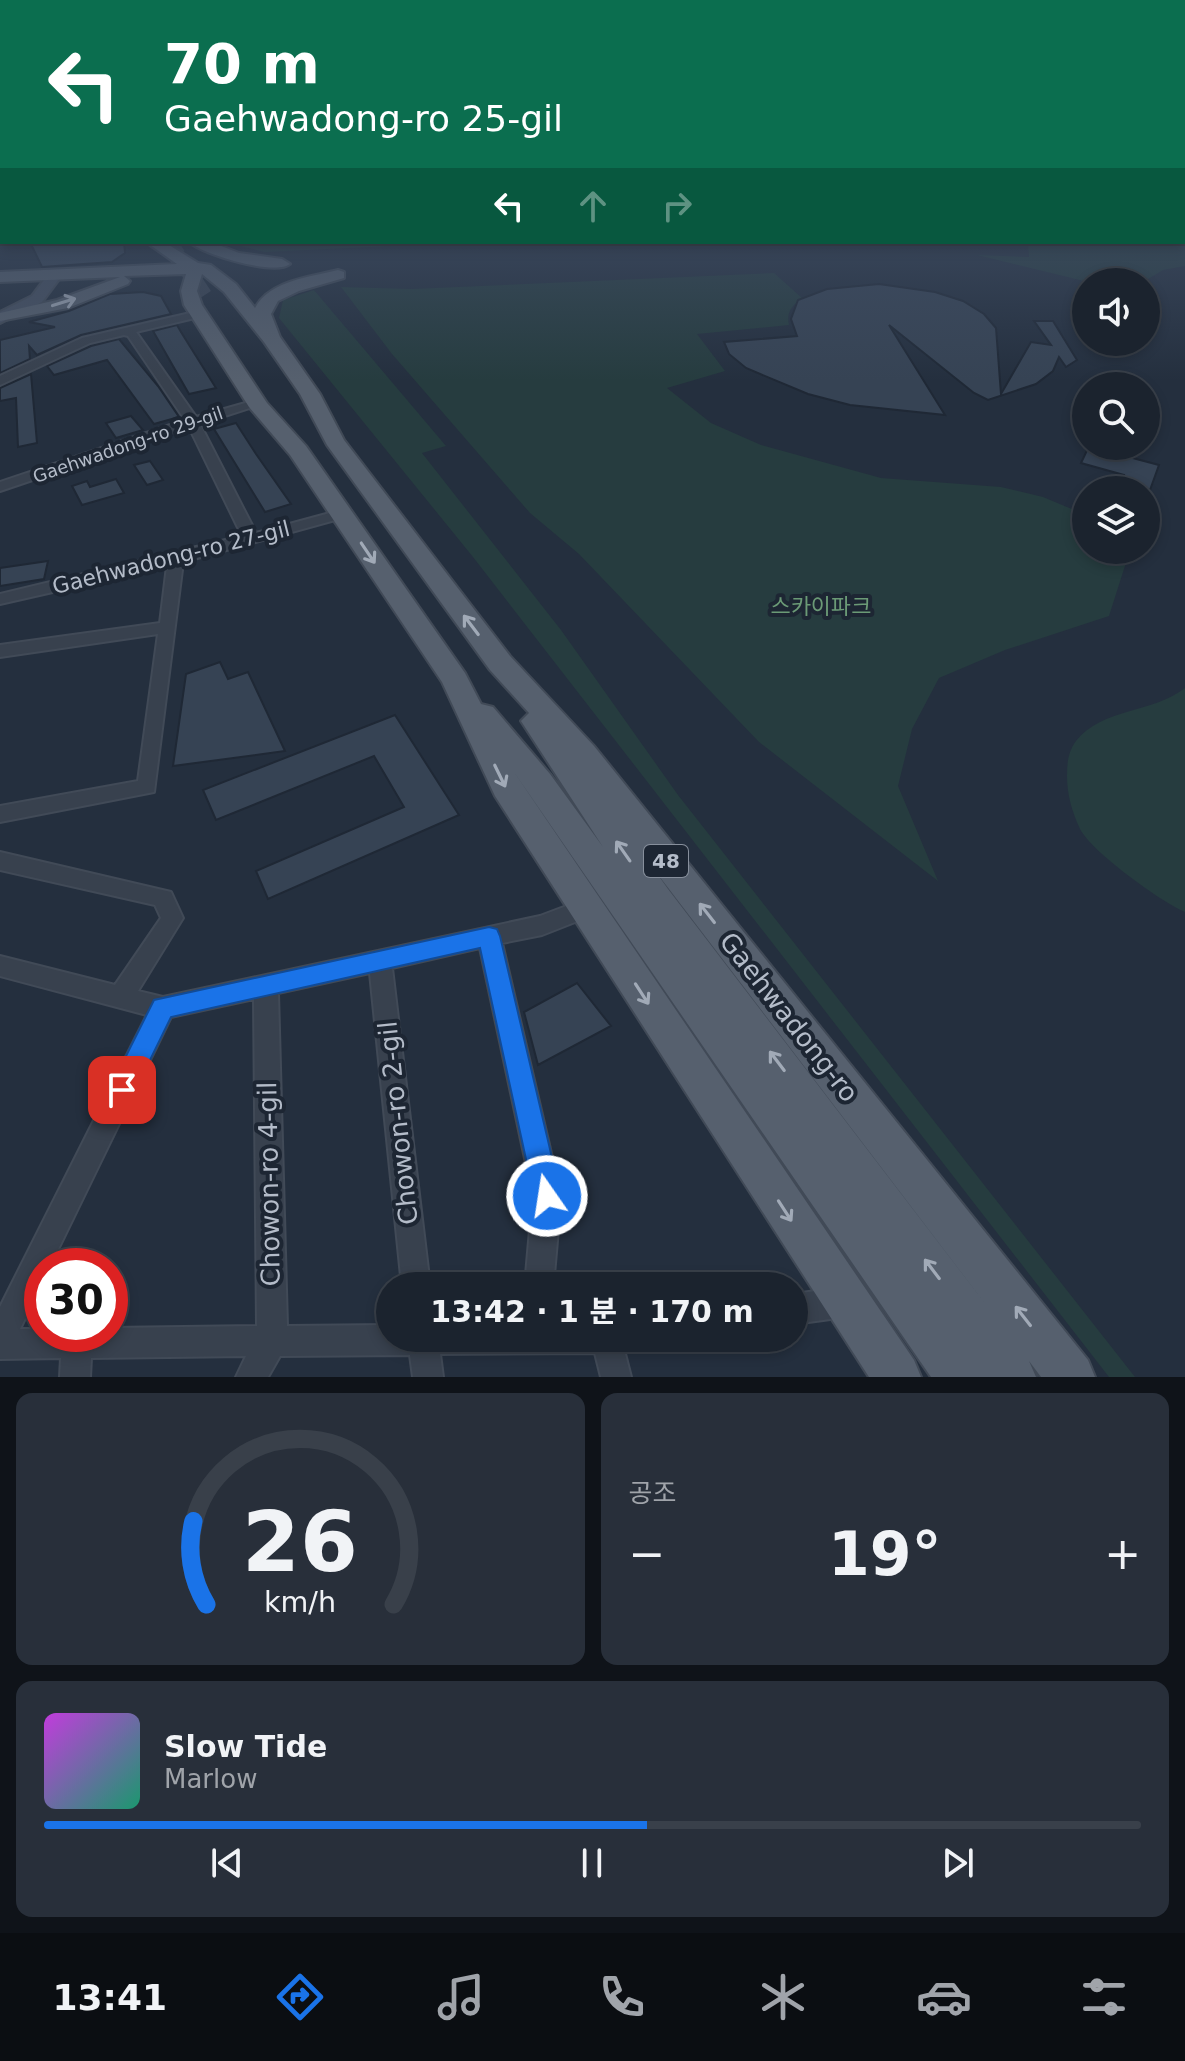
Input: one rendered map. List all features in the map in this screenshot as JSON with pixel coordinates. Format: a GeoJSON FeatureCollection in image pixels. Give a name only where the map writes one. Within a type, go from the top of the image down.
{"type":"FeatureCollection","features":[{"type":"Feature","properties":{"kind":"main road"},"geometry":{"type":"LineString","coordinates":[[0,287],[100,272],[132,260],[140,253]]}},
{"type":"Feature","properties":{"kind":"main road"},"geometry":{"type":"LineString","coordinates":[[166,253],[207,290],[277,404],[298,451]]}},
{"type":"Feature","properties":{"kind":"main road"},"geometry":{"type":"LineString","coordinates":[[226,253],[282,264]]}},
{"type":"Feature","properties":{"kind":"main road"},"geometry":{"type":"LineString","coordinates":[[100,272],[207,290]]}},
{"type":"Feature","properties":{"kind":"main road"},"geometry":{"type":"LineString","coordinates":[[271,338],[262,317],[263,309],[272,296],[338,275]]}},
{"type":"Feature","properties":{"kind":"main road"},"geometry":{"type":"LineString","coordinates":[[0,277],[122,281],[207,290]]}},
{"type":"Feature","properties":{"kind":"main road"},"geometry":{"type":"LineString","coordinates":[[2,318],[37,299],[52,279]]}},
{"type":"Feature","properties":{"kind":"main road"},"geometry":{"type":"LineString","coordinates":[[2,318],[62,304],[122,281]]}},
{"type":"Feature","properties":{"kind":"main road"},"geometry":{"type":"LineString","coordinates":[[207,290],[256,404],[298,451],[455,680],[539,782],[959,1377]]}},
{"type":"Feature","properties":{"kind":"main road","name":"Gaehwadong-ro"},"geometry":{"type":"LineString","coordinates":[[207,290],[271,338],[310,394],[334,441]]}},
{"type":"Feature","properties":{"kind":"main road","name":"Gaehwadong-ro"},"geometry":{"type":"LineString","coordinates":[[207,290],[293,397],[334,441],[500,663],[559,759],[656,899],[1012,1377]]}},
{"type":"Feature","properties":{"kind":"main road","name":"Gaehwadong-ro"},"geometry":{"type":"LineString","coordinates":[[500,663],[583,754],[1071,1377]]}},
{"type":"Feature","properties":{"kind":"main road"},"geometry":{"type":"LineString","coordinates":[[455,680],[506,788],[897,1377]]}},
{"type":"Feature","properties":{"kind":"street"},"geometry":{"type":"LineString","coordinates":[[0,381],[86,340],[122,330],[207,290]]}},
{"type":"Feature","properties":{"kind":"street"},"geometry":{"type":"LineString","coordinates":[[122,330],[132,334],[192,420],[251,538]]}},
{"type":"Feature","properties":{"kind":"street","name":"Gaehwadong-ro 29-gil"},"geometry":{"type":"LineString","coordinates":[[0,487],[56,471],[192,420],[256,404]]}},
{"type":"Feature","properties":{"kind":"street","name":"Gaehwadong-ro 27-gil"},"geometry":{"type":"LineString","coordinates":[[0,599],[176,559],[341,514]]}},
{"type":"Feature","properties":{"kind":"street"},"geometry":{"type":"LineString","coordinates":[[0,814],[147,787],[176,559]]}},
{"type":"Feature","properties":{"kind":"street"},"geometry":{"type":"LineString","coordinates":[[0,651],[167,627]]}},
{"type":"Feature","properties":{"kind":"street"},"geometry":{"type":"LineString","coordinates":[[0,861],[163,898],[172,918],[120,997]]}},
{"type":"Feature","properties":{"kind":"street"},"geometry":{"type":"LineString","coordinates":[[0,966],[163,1008],[542,925],[585,908]]}},
{"type":"Feature","properties":{"kind":"street"},"geometry":{"type":"LineString","coordinates":[[489,936],[547,1196],[540,1272]]}},
{"type":"Feature","properties":{"kind":"street","name":"Chowon-ro 2-gil"},"geometry":{"type":"LineString","coordinates":[[380,960],[414,1272]]}},
{"type":"Feature","properties":{"kind":"street","name":"Chowon-ro 4-gil"},"geometry":{"type":"LineString","coordinates":[[266,986],[272,1341]]}},
{"type":"Feature","properties":{"kind":"street"},"geometry":{"type":"LineString","coordinates":[[24,1342],[0,1341],[163,1008]]}},
{"type":"Feature","properties":{"kind":"street"},"geometry":{"type":"LineString","coordinates":[[808,1307],[845,1302]]}},
{"type":"Feature","properties":{"kind":"street"},"geometry":{"type":"LineString","coordinates":[[128,1342],[376,1340]]}},
{"type":"Feature","properties":{"kind":"street"},"geometry":{"type":"LineString","coordinates":[[251,1377],[272,1341]]}},
{"type":"Feature","properties":{"kind":"street"},"geometry":{"type":"LineString","coordinates":[[75,1377],[76,1352]]}},
{"type":"Feature","properties":{"kind":"street"},"geometry":{"type":"LineString","coordinates":[[424,1352],[428,1377]]}},
{"type":"Feature","properties":{"kind":"street"},"geometry":{"type":"LineString","coordinates":[[610,1352],[616,1377]]}},
{"type":"Feature","properties":{"kind":"green space"},"geometry":{"type":"Polygon","coordinates":[[[1029,253],[1185,253],[1185,266],[1160,272],[1160,268],[1072,268],[1072,278],[977,255],[1029,257],[1029,253]]]}},
{"type":"Feature","properties":{"kind":"green space","name":"스카이파크"},"geometry":{"type":"Polygon","coordinates":[[[774,273],[802,298],[788,316],[789,325],[697,334],[725,371],[667,388],[711,423],[761,445],[881,478],[1001,487],[1043,497],[1072,509],[1072,564],[1126,564],[1109,616],[1005,650],[939,678],[912,729],[898,786],[938,881],[759,742],[579,554],[530,513],[392,354],[341,287],[412,289],[774,273]]]}},
{"type":"Feature","properties":{"kind":"green space"},"geometry":{"type":"Polygon","coordinates":[[[314,290],[446,446],[422,453],[561,630],[678,795],[1135,1377],[1109,1377],[473,557],[279,318],[283,300],[314,290]]]}},
{"type":"Feature","properties":{"kind":"green space"},"geometry":{"type":"Polygon","coordinates":[[[1185,688],[1185,912],[1128,875],[1087,839],[1072,810],[1067,776],[1071,749],[1087,730],[1114,716],[1159,702],[1185,688]]]}},
{"type":"Feature","properties":{"kind":"building"},"geometry":{"type":"Polygon","coordinates":[[[35,253],[125,253],[112,262],[42,267],[35,253]]]}},
{"type":"Feature","properties":{"kind":"building"},"geometry":{"type":"Polygon","coordinates":[[[879,284],[935,292],[963,301],[984,314],[996,328],[1001,394],[1031,342],[1051,345],[1034,321],[1053,321],[1077,360],[1066,367],[1059,357],[1053,371],[1036,384],[988,400],[974,393],[889,325],[945,415],[850,405],[808,394],[746,368],[729,354],[724,342],[797,336],[791,319],[798,300],[827,289],[879,284]]]}},
{"type":"Feature","properties":{"kind":"building"},"geometry":{"type":"Polygon","coordinates":[[[143,292],[161,296],[171,314],[81,335],[37,355],[29,346],[30,359],[0,373],[0,340],[55,327],[29,322],[69,311],[110,294],[143,292]]]}},
{"type":"Feature","properties":{"kind":"building"},"geometry":{"type":"Polygon","coordinates":[[[177,325],[216,388],[189,394],[153,331],[177,325]]]}},
{"type":"Feature","properties":{"kind":"building"},"geometry":{"type":"Polygon","coordinates":[[[119,339],[179,417],[154,424],[107,360],[54,375],[47,366],[91,346],[119,339]]]}},
{"type":"Feature","properties":{"kind":"building"},"geometry":{"type":"Polygon","coordinates":[[[31,374],[37,443],[18,447],[16,398],[0,401],[0,388],[31,374]]]}},
{"type":"Feature","properties":{"kind":"building"},"geometry":{"type":"Polygon","coordinates":[[[131,416],[143,430],[116,438],[106,423],[131,416]]]}},
{"type":"Feature","properties":{"kind":"building"},"geometry":{"type":"Polygon","coordinates":[[[236,423],[291,504],[265,512],[214,429],[236,423]]]}},
{"type":"Feature","properties":{"kind":"building"},"geometry":{"type":"Polygon","coordinates":[[[1082,460],[1140,460],[1159,465],[1155,476],[1124,476],[1081,463],[1082,460]]]}},
{"type":"Feature","properties":{"kind":"building"},"geometry":{"type":"Polygon","coordinates":[[[150,461],[163,480],[147,485],[134,465],[150,461]]]}},
{"type":"Feature","properties":{"kind":"building"},"geometry":{"type":"Polygon","coordinates":[[[116,479],[124,493],[82,505],[72,486],[87,481],[90,487],[116,479]]]}},
{"type":"Feature","properties":{"kind":"building"},"geometry":{"type":"Polygon","coordinates":[[[48,561],[44,579],[0,586],[0,568],[48,561]]]}},
{"type":"Feature","properties":{"kind":"building"},"geometry":{"type":"Polygon","coordinates":[[[220,662],[228,679],[248,672],[285,751],[173,766],[186,674],[220,662]]]}},
{"type":"Feature","properties":{"kind":"building"},"geometry":{"type":"Polygon","coordinates":[[[395,715],[459,815],[268,899],[256,871],[404,807],[374,756],[216,820],[203,790],[395,715]]]}},
{"type":"Feature","properties":{"kind":"building"},"geometry":{"type":"Polygon","coordinates":[[[577,983],[611,1026],[538,1065],[524,1012],[577,983]]]}},
{"type":"Feature","properties":{"kind":"tunnel"},"geometry":{"type":"LineString","coordinates":[[176,253],[208,301]]}},
{"type":"Feature","properties":{"kind":"route"},"geometry":{"type":"LineString","coordinates":[[122,1090],[163,1008],[489,936],[547,1196]]}}]}
